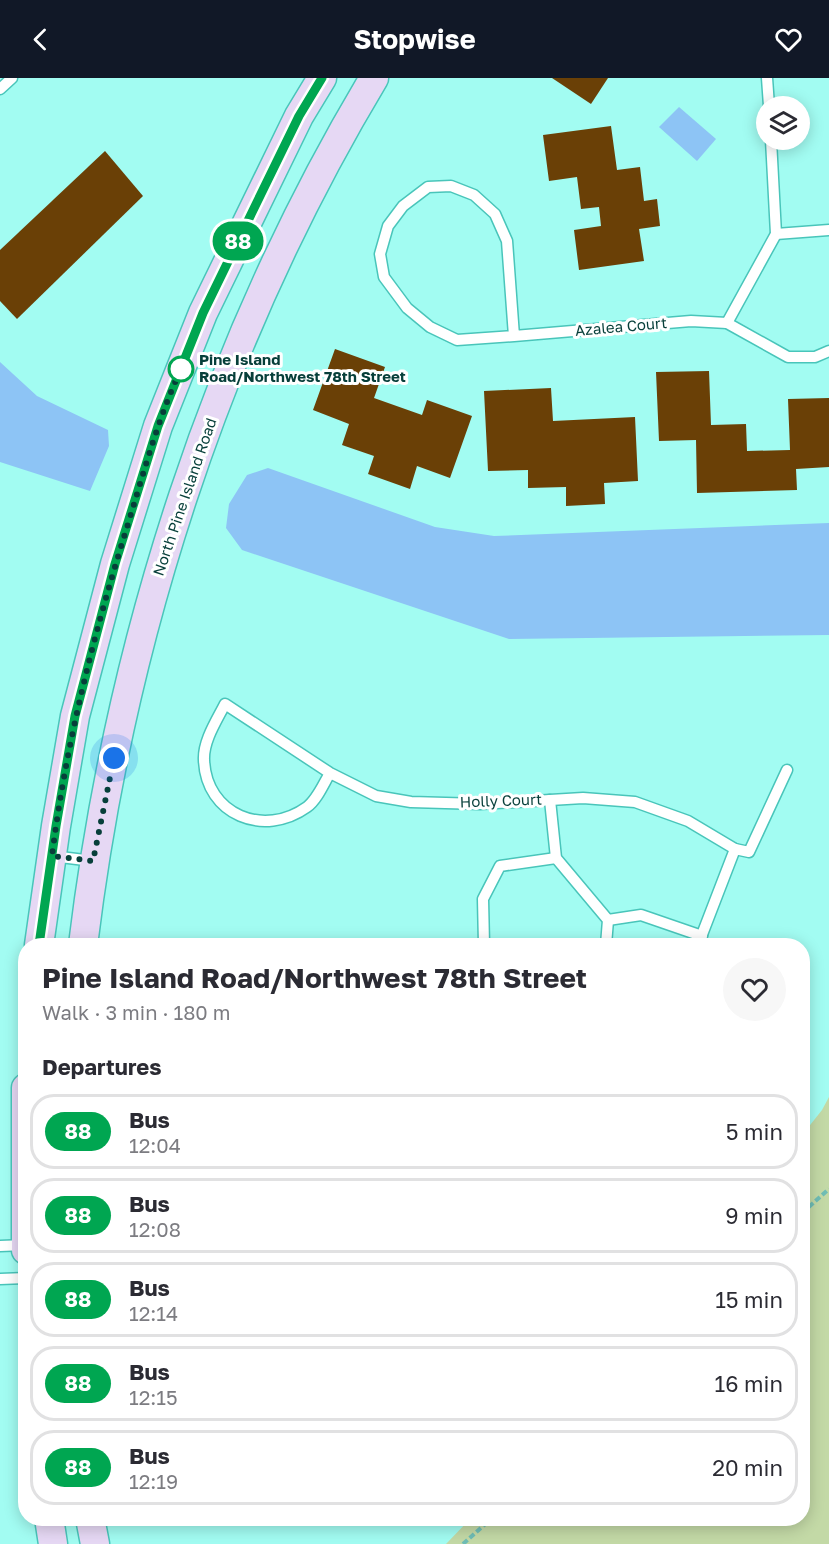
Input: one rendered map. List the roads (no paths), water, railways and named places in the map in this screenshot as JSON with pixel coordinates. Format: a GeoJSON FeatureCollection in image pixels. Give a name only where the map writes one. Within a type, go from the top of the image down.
{"type":"FeatureCollection","features":[{"type":"Feature","properties":{"kind":"main road","name":"North Pine Island Road"},"geometry":{"type":"LineString","coordinates":[[83,938],[93,861],[123,716],[157,579],[197,453],[247,327],[301,211],[374,78]]}},
{"type":"Feature","properties":{"kind":"main road"},"geometry":{"type":"LineString","coordinates":[[40,938],[75,716],[115,564],[158,426],[203,313],[316,82]]}},
{"type":"Feature","properties":{"kind":"main road"},"geometry":{"type":"LineString","coordinates":[[50,1526],[53,1544]]}},
{"type":"Feature","properties":{"kind":"main road"},"geometry":{"type":"LineString","coordinates":[[92,1526],[95,1544]]}},
{"type":"Feature","properties":{"kind":"lane"},"geometry":{"type":"LineString","coordinates":[[0,89],[12,78]]}},
{"type":"Feature","properties":{"kind":"lane"},"geometry":{"type":"LineString","coordinates":[[767,78],[768,96]]}},
{"type":"Feature","properties":{"kind":"lane"},"geometry":{"type":"LineString","coordinates":[[727,323],[776,234],[772,150]]}},
{"type":"Feature","properties":{"kind":"lane","name":"Azalea Court"},"geometry":{"type":"LineString","coordinates":[[514,336],[507,241],[495,214],[474,195],[451,186],[428,187],[403,206],[388,226],[380,254],[384,277],[407,308],[430,327],[457,340],[514,336],[691,321],[727,323],[788,357],[815,357],[829,351]]}},
{"type":"Feature","properties":{"kind":"lane"},"geometry":{"type":"LineString","coordinates":[[776,234],[829,230]]}},
{"type":"Feature","properties":{"kind":"lane","name":"Holly Court"},"geometry":{"type":"LineString","coordinates":[[330,773],[309,806],[290,817],[263,823],[236,815],[219,802],[208,783],[204,758],[212,731],[225,704],[330,773],[376,796],[411,802],[480,804],[550,800],[556,858]]}},
{"type":"Feature","properties":{"kind":"lane"},"geometry":{"type":"LineString","coordinates":[[550,800],[583,798],[635,802],[688,821],[735,849],[750,852],[787,770]]}},
{"type":"Feature","properties":{"kind":"lane"},"geometry":{"type":"LineString","coordinates":[[701,938],[735,849]]}},
{"type":"Feature","properties":{"kind":"lane"},"geometry":{"type":"LineString","coordinates":[[52,856],[93,861]]}},
{"type":"Feature","properties":{"kind":"lane"},"geometry":{"type":"LineString","coordinates":[[484,938],[483,899],[500,866],[556,858],[608,920],[607,938]]}},
{"type":"Feature","properties":{"kind":"lane"},"geometry":{"type":"LineString","coordinates":[[608,920],[641,915],[695,938]]}},
{"type":"Feature","properties":{"kind":"lane"},"geometry":{"type":"LineString","coordinates":[[0,1246],[18,1247]]}},
{"type":"Feature","properties":{"kind":"lane"},"geometry":{"type":"LineString","coordinates":[[0,1279],[18,1278]]}},
{"type":"Feature","properties":{"kind":"water"},"geometry":{"type":"Polygon","coordinates":[[[679,107],[716,139],[697,161],[659,127],[679,107]]]}},
{"type":"Feature","properties":{"kind":"water"},"geometry":{"type":"Polygon","coordinates":[[[0,362],[37,396],[108,430],[109,446],[90,491],[0,462],[0,362]]]}},
{"type":"Feature","properties":{"kind":"water"},"geometry":{"type":"Polygon","coordinates":[[[268,468],[435,527],[494,536],[829,523],[829,635],[509,639],[242,550],[226,528],[229,504],[247,475],[268,468]]]}},
{"type":"Feature","properties":{"kind":"place","name":"Pine Island Road/Northwest 78th Street"},"geometry":{"type":"Point","coordinates":[181,369]}}]}
